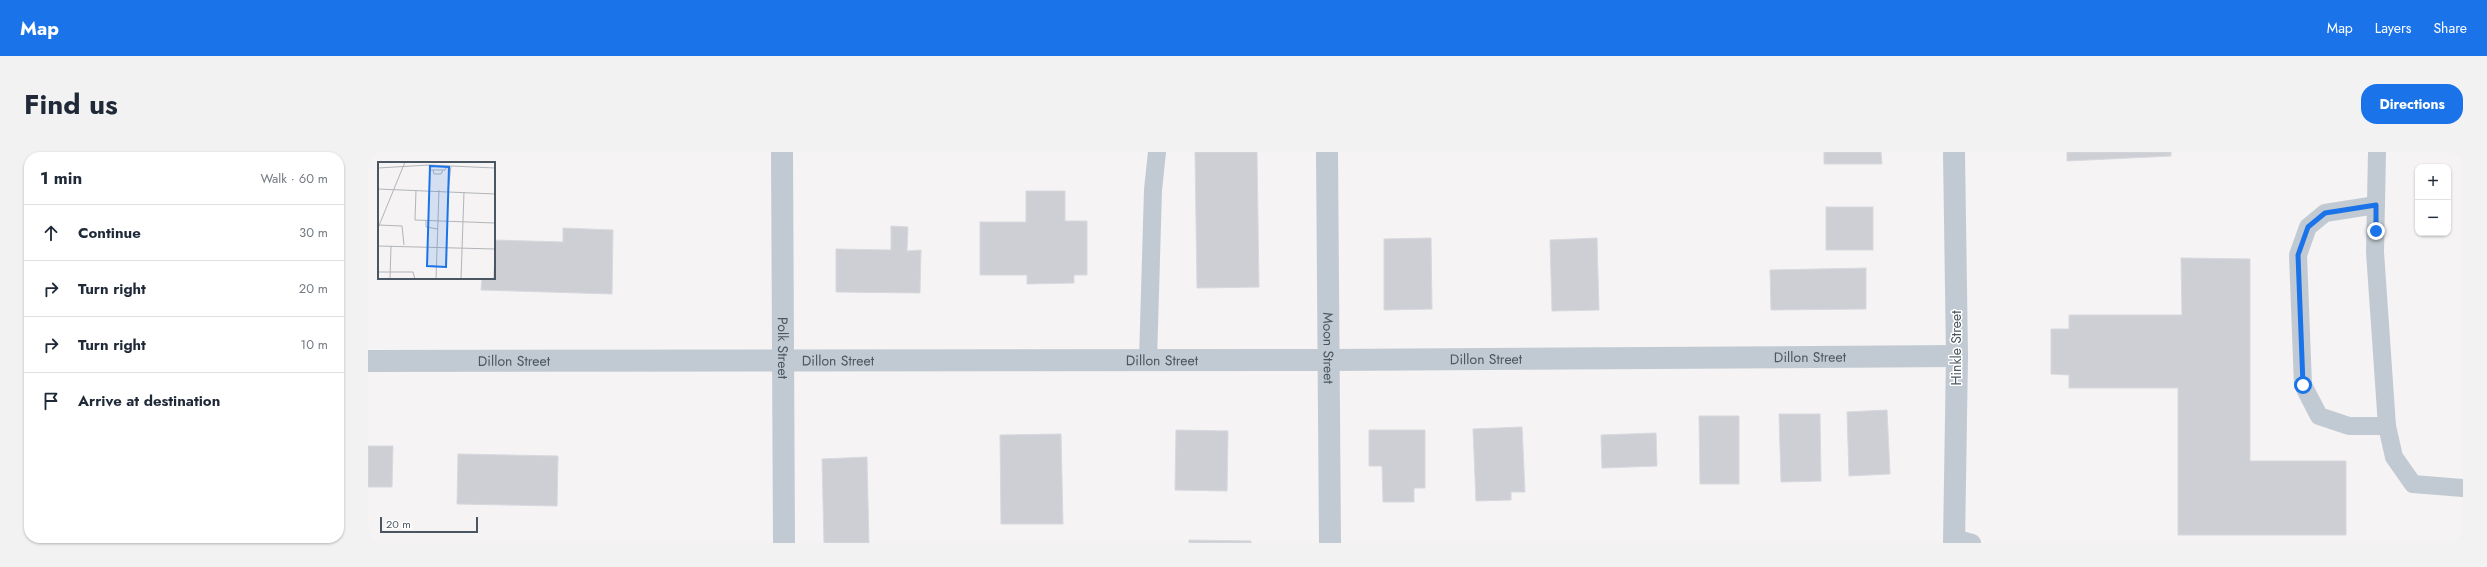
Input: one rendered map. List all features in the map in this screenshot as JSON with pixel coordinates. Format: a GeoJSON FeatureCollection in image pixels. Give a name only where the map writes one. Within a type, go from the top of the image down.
{"type":"FeatureCollection","features":[{"type":"Feature","properties":{"kind":"street","name":"Polk Street"},"geometry":{"type":"LineString","coordinates":[[782,152],[784,543]]}},
{"type":"Feature","properties":{"kind":"street","name":"Moon Street"},"geometry":{"type":"LineString","coordinates":[[1327,152],[1330,543]]}},
{"type":"Feature","properties":{"kind":"street","name":"Hinkle Street"},"geometry":{"type":"LineString","coordinates":[[1954,152],[1960,541]]}},
{"type":"Feature","properties":{"kind":"street","name":"Dillon Street"},"geometry":{"type":"LineString","coordinates":[[368,361],[1329,360],[1957,356]]}},
{"type":"Feature","properties":{"kind":"lane"},"geometry":{"type":"LineString","coordinates":[[1148,360],[1153,190],[1157,152]]}},
{"type":"Feature","properties":{"kind":"lane"},"geometry":{"type":"LineString","coordinates":[[2377,152],[2375,252],[2387,426],[2394,457],[2413,484],[2463,488]]}},
{"type":"Feature","properties":{"kind":"lane"},"geometry":{"type":"LineString","coordinates":[[2376,205],[2325,213],[2308,227],[2298,255],[2302,378],[2303,385],[2318,416],[2349,426],[2387,426]]}},
{"type":"Feature","properties":{"kind":"building"},"geometry":{"type":"Polygon","coordinates":[[[1195,152],[1257,152],[1259,287],[1197,288],[1195,152]]]}},
{"type":"Feature","properties":{"kind":"building"},"geometry":{"type":"Polygon","coordinates":[[[1824,152],[1881,152],[1882,164],[1824,164],[1824,152]]]}},
{"type":"Feature","properties":{"kind":"building"},"geometry":{"type":"Polygon","coordinates":[[[2067,152],[2171,152],[2171,156],[2067,161],[2067,152]]]}},
{"type":"Feature","properties":{"kind":"building"},"geometry":{"type":"Polygon","coordinates":[[[1026,191],[1065,191],[1065,221],[1087,221],[1087,275],[1074,275],[1074,283],[1027,284],[1027,275],[980,275],[980,222],[1026,222],[1026,191]]]}},
{"type":"Feature","properties":{"kind":"building"},"geometry":{"type":"Polygon","coordinates":[[[1826,207],[1873,207],[1873,250],[1826,250],[1826,207]]]}},
{"type":"Feature","properties":{"kind":"building"},"geometry":{"type":"Polygon","coordinates":[[[891,226],[908,227],[907,251],[921,250],[920,293],[836,292],[836,249],[891,250],[891,226]]]}},
{"type":"Feature","properties":{"kind":"building"},"geometry":{"type":"Polygon","coordinates":[[[563,228],[613,230],[612,294],[481,290],[482,279],[495,279],[495,240],[563,242],[563,228]]]}},
{"type":"Feature","properties":{"kind":"building"},"geometry":{"type":"Polygon","coordinates":[[[1431,238],[1432,309],[1384,310],[1384,239],[1431,238]]]}},
{"type":"Feature","properties":{"kind":"building"},"geometry":{"type":"Polygon","coordinates":[[[1597,238],[1599,310],[1552,311],[1550,240],[1597,238]]]}},
{"type":"Feature","properties":{"kind":"building"},"geometry":{"type":"Polygon","coordinates":[[[2181,258],[2250,259],[2250,461],[2346,461],[2346,535],[2178,535],[2178,388],[2069,388],[2069,375],[2051,374],[2051,329],[2069,329],[2069,315],[2182,315],[2181,258]]]}},
{"type":"Feature","properties":{"kind":"building"},"geometry":{"type":"Polygon","coordinates":[[[1866,268],[1866,309],[1771,310],[1770,270],[1866,268]]]}},
{"type":"Feature","properties":{"kind":"building"},"geometry":{"type":"Polygon","coordinates":[[[1887,410],[1890,474],[1849,476],[1847,412],[1887,410]]]}},
{"type":"Feature","properties":{"kind":"building"},"geometry":{"type":"Polygon","coordinates":[[[1779,414],[1820,414],[1821,481],[1781,482],[1779,414]]]}},
{"type":"Feature","properties":{"kind":"building"},"geometry":{"type":"Polygon","coordinates":[[[1699,416],[1739,416],[1739,484],[1700,484],[1699,416]]]}},
{"type":"Feature","properties":{"kind":"building"},"geometry":{"type":"Polygon","coordinates":[[[1522,427],[1525,492],[1511,492],[1511,500],[1476,501],[1473,429],[1522,427]]]}},
{"type":"Feature","properties":{"kind":"building"},"geometry":{"type":"Polygon","coordinates":[[[1176,430],[1228,431],[1227,491],[1175,490],[1176,430]]]}},
{"type":"Feature","properties":{"kind":"building"},"geometry":{"type":"Polygon","coordinates":[[[1369,430],[1425,430],[1425,488],[1414,488],[1414,502],[1383,502],[1382,466],[1369,466],[1369,430]]]}},
{"type":"Feature","properties":{"kind":"building"},"geometry":{"type":"Polygon","coordinates":[[[1656,433],[1657,466],[1602,468],[1601,435],[1656,433]]]}},
{"type":"Feature","properties":{"kind":"building"},"geometry":{"type":"Polygon","coordinates":[[[1061,434],[1063,524],[1001,524],[1000,435],[1061,434]]]}},
{"type":"Feature","properties":{"kind":"building"},"geometry":{"type":"Polygon","coordinates":[[[368,446],[393,446],[392,487],[368,487],[368,446]]]}},
{"type":"Feature","properties":{"kind":"building"},"geometry":{"type":"Polygon","coordinates":[[[458,454],[558,456],[557,506],[457,504],[458,454]]]}},
{"type":"Feature","properties":{"kind":"building"},"geometry":{"type":"Polygon","coordinates":[[[867,457],[869,543],[824,543],[822,459],[867,457]]]}},
{"type":"Feature","properties":{"kind":"building"},"geometry":{"type":"Polygon","coordinates":[[[1189,540],[1251,541],[1251,543],[1189,543],[1189,540]]]}},
{"type":"Feature","properties":{"kind":"route"},"geometry":{"type":"LineString","coordinates":[[2303,385],[2298,255],[2308,227],[2325,213],[2376,205],[2376,231]]}}]}
